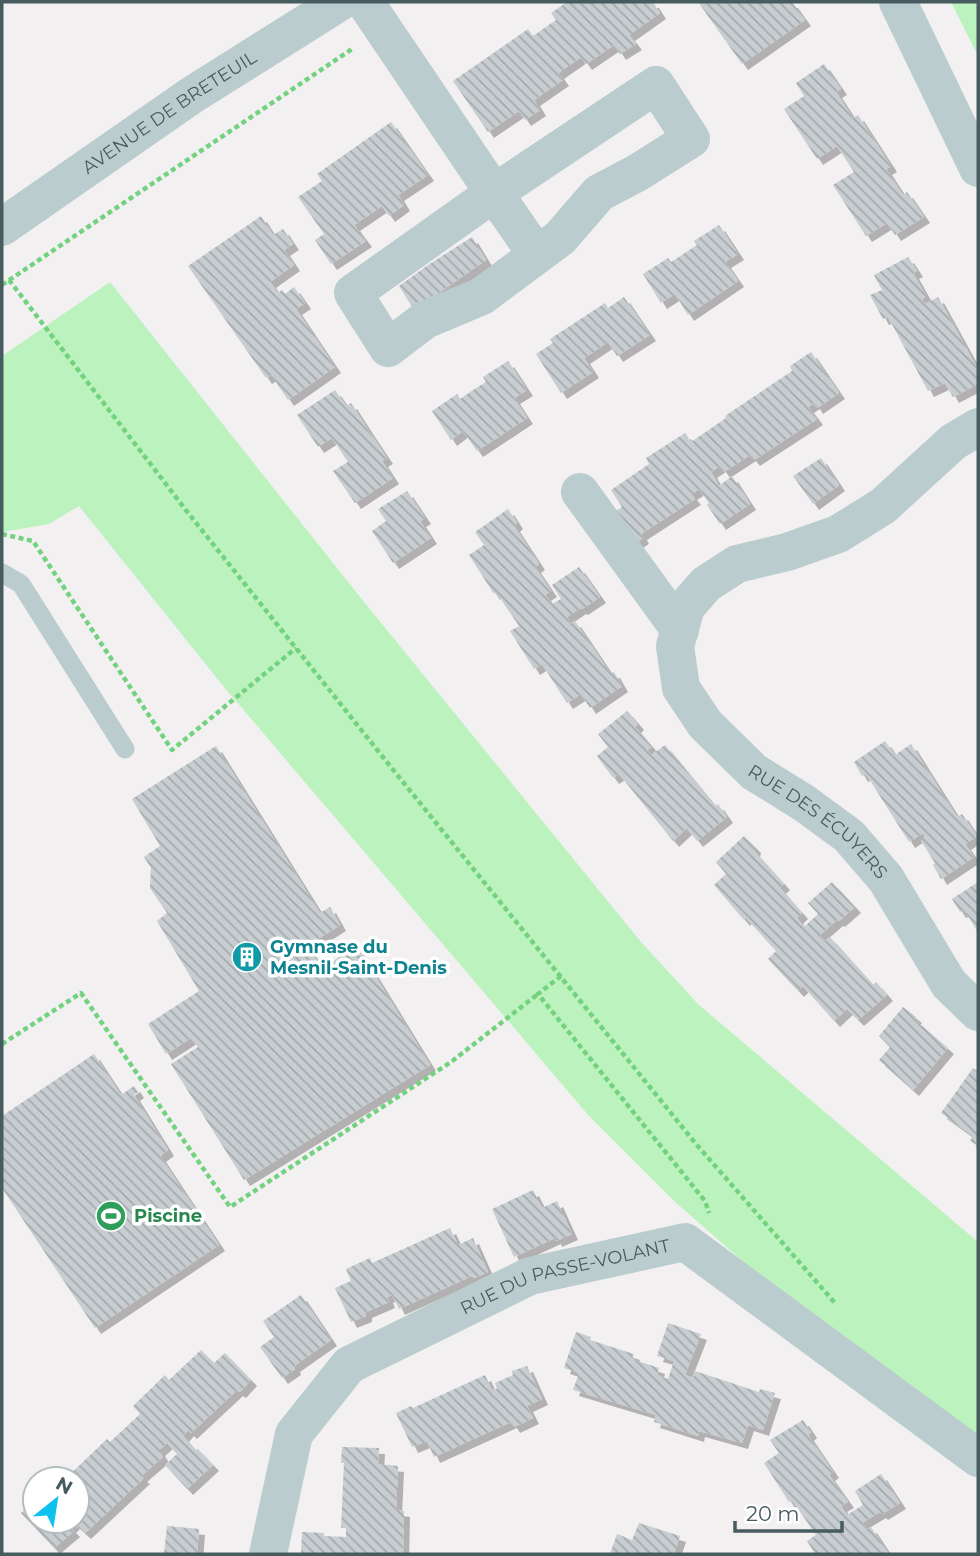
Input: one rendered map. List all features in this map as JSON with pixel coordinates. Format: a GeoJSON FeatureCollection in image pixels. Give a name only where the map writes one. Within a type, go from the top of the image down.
{"type":"FeatureCollection","features":[{"type":"Feature","properties":{"kind":"street","name":"AVENUE DE BRETEUIL"},"geometry":{"type":"LineString","coordinates":[[2,227],[192,95],[340,2]]}},
{"type":"Feature","properties":{"kind":"street"},"geometry":{"type":"LineString","coordinates":[[898,2],[978,168]]}},
{"type":"Feature","properties":{"kind":"street"},"geometry":{"type":"LineString","coordinates":[[374,15],[537,255]]}},
{"type":"Feature","properties":{"kind":"street"},"geometry":{"type":"LineString","coordinates":[[656,85],[691,139],[638,173],[599,193],[560,238],[482,296],[425,320],[388,348],[353,293],[494,193],[656,85]]}},
{"type":"Feature","properties":{"kind":"street","name":"RUE DES ÉCUYERS"},"geometry":{"type":"LineString","coordinates":[[978,427],[953,442],[883,506],[838,534],[787,552],[737,564],[706,584],[685,607],[676,646],[681,688],[705,724],[754,772],[804,803],[849,836],[886,879],[949,984],[978,1012]]}},
{"type":"Feature","properties":{"kind":"street"},"geometry":{"type":"LineString","coordinates":[[580,492],[680,630]]}},
{"type":"Feature","properties":{"kind":"street","name":"RUE DU PASSE-VOLANT"},"geometry":{"type":"LineString","coordinates":[[268,1554],[294,1434],[349,1365],[530,1276],[685,1242],[978,1458]]}},
{"type":"Feature","properties":{"kind":"lane"},"geometry":{"type":"LineString","coordinates":[[2,573],[21,584],[125,749]]}},
{"type":"Feature","properties":{"kind":"path"},"geometry":{"type":"LineString","coordinates":[[2,285],[374,15]]}},
{"type":"Feature","properties":{"kind":"path"},"geometry":{"type":"LineString","coordinates":[[9,280],[193,520],[696,1144],[838,1307]]}},
{"type":"Feature","properties":{"kind":"path"},"geometry":{"type":"LineString","coordinates":[[2,534],[33,541],[172,750],[296,648]]}},
{"type":"Feature","properties":{"kind":"path"},"geometry":{"type":"LineString","coordinates":[[2,1044],[81,993],[230,1207],[451,1062],[561,976]]}},
{"type":"Feature","properties":{"kind":"path"},"geometry":{"type":"LineString","coordinates":[[538,994],[705,1201],[710,1214]]}},
{"type":"Feature","properties":{"kind":"green space"},"geometry":{"type":"Polygon","coordinates":[[[951,2],[978,2],[978,56],[951,2]]]}},
{"type":"Feature","properties":{"kind":"green space"},"geometry":{"type":"Polygon","coordinates":[[[110,282],[360,597],[641,942],[698,1004],[978,1242],[978,1446],[796,1308],[674,1201],[589,1116],[224,687],[79,506],[49,524],[2,532],[2,356],[110,282]]]}},
{"type":"Feature","properties":{"kind":"building"},"geometry":{"type":"Polygon","coordinates":[[[567,2],[653,2],[660,13],[629,35],[636,44],[620,54],[614,45],[586,64],[581,57],[558,73],[563,80],[534,100],[540,110],[525,120],[519,111],[488,132],[453,81],[528,29],[533,36],[556,20],[551,13],[567,2]]]}},
{"type":"Feature","properties":{"kind":"building"},"geometry":{"type":"Polygon","coordinates":[[[698,2],[792,2],[805,20],[742,64],[698,2]]]}},
{"type":"Feature","properties":{"kind":"building"},"geometry":{"type":"Polygon","coordinates":[[[824,64],[841,89],[836,92],[853,118],[858,115],[891,166],[886,169],[903,195],[907,192],[924,217],[895,235],[887,223],[866,236],[833,185],[854,172],[837,146],[817,159],[784,109],[804,96],[796,83],[824,64]]]}},
{"type":"Feature","properties":{"kind":"building"},"geometry":{"type":"Polygon","coordinates":[[[391,122],[428,175],[398,195],[404,205],[389,216],[382,206],[354,225],[366,241],[331,264],[315,240],[324,234],[298,197],[322,181],[317,174],[391,122]]]}},
{"type":"Feature","properties":{"kind":"building"},"geometry":{"type":"Polygon","coordinates":[[[261,216],[273,235],[283,229],[293,244],[284,250],[294,265],[270,282],[278,293],[282,290],[285,294],[294,287],[305,303],[296,309],[335,367],[288,400],[271,375],[266,378],[188,266],[261,216]]]}},
{"type":"Feature","properties":{"kind":"building"},"geometry":{"type":"Polygon","coordinates":[[[719,225],[738,254],[725,262],[738,281],[688,315],[675,294],[661,303],[643,274],[668,258],[671,262],[697,245],[694,241],[719,225]]]}},
{"type":"Feature","properties":{"kind":"building"},"geometry":{"type":"Polygon","coordinates":[[[472,237],[486,260],[414,310],[399,286],[472,237]]]}},
{"type":"Feature","properties":{"kind":"building"},"geometry":{"type":"Polygon","coordinates":[[[908,257],[917,271],[913,273],[926,296],[922,300],[925,304],[938,297],[976,366],[978,365],[978,384],[953,397],[945,383],[928,391],[888,317],[883,319],[870,295],[882,290],[874,275],[908,257]]]}},
{"type":"Feature","properties":{"kind":"building"},"geometry":{"type":"Polygon","coordinates":[[[624,297],[650,335],[617,356],[608,342],[584,358],[593,372],[561,393],[536,354],[553,343],[550,339],[605,303],[608,308],[624,297]]]}},
{"type":"Feature","properties":{"kind":"building"},"geometry":{"type":"Polygon","coordinates":[[[811,352],[839,393],[817,408],[814,403],[808,407],[817,419],[754,460],[750,455],[724,472],[720,466],[711,472],[719,486],[732,476],[750,504],[720,524],[699,489],[691,494],[695,499],[641,534],[643,538],[629,547],[609,515],[622,507],[611,490],[649,464],[646,458],[685,433],[691,442],[792,371],[790,366],[811,352]]]}},
{"type":"Feature","properties":{"kind":"building"},"geometry":{"type":"Polygon","coordinates":[[[508,361],[527,390],[514,398],[527,418],[477,451],[463,431],[451,440],[432,411],[457,394],[460,399],[486,382],[483,377],[508,361]]]}},
{"type":"Feature","properties":{"kind":"building"},"geometry":{"type":"Polygon","coordinates":[[[335,390],[346,406],[351,403],[387,458],[382,461],[393,478],[355,503],[333,471],[348,462],[332,438],[318,447],[297,415],[335,390]]]}},
{"type":"Feature","properties":{"kind":"building"},"geometry":{"type":"Polygon","coordinates":[[[821,458],[839,485],[813,504],[793,476],[821,458]]]}},
{"type":"Feature","properties":{"kind":"building"},"geometry":{"type":"Polygon","coordinates":[[[407,491],[425,518],[420,521],[431,538],[393,563],[372,531],[386,521],[378,509],[407,491]]]}},
{"type":"Feature","properties":{"kind":"building"},"geometry":{"type":"Polygon","coordinates":[[[508,509],[517,523],[514,526],[539,564],[535,567],[551,591],[545,595],[552,604],[561,599],[552,585],[579,567],[600,597],[567,617],[570,624],[575,621],[610,673],[614,672],[622,686],[590,708],[581,694],[567,703],[542,664],[534,669],[510,631],[519,626],[469,555],[484,545],[475,532],[508,509]]]}},
{"type":"Feature","properties":{"kind":"building"},"geometry":{"type":"Polygon","coordinates":[[[627,711],[638,724],[635,727],[652,747],[647,750],[651,755],[665,745],[727,817],[697,841],[687,828],[673,841],[619,774],[613,778],[597,756],[608,747],[598,734],[627,711]]]}},
{"type":"Feature","properties":{"kind":"building"},"geometry":{"type":"Polygon","coordinates":[[[885,741],[895,755],[911,744],[957,817],[962,814],[977,836],[965,844],[974,857],[941,879],[933,865],[935,863],[921,841],[925,837],[923,833],[909,842],[866,774],[862,776],[854,762],[885,741]]]}},
{"type":"Feature","properties":{"kind":"building","name":"Gymnase du Mesnil-Saint-Denis"},"geometry":{"type":"Polygon","coordinates":[[[216,746],[320,913],[330,907],[340,925],[307,946],[322,968],[357,946],[430,1065],[244,1180],[171,1064],[198,1047],[191,1038],[166,1054],[148,1024],[199,991],[157,921],[167,913],[150,888],[151,868],[144,857],[160,846],[132,799],[216,746]]]}},
{"type":"Feature","properties":{"kind":"building"},"geometry":{"type":"Polygon","coordinates":[[[744,836],[784,884],[780,888],[802,913],[797,918],[804,927],[818,914],[808,903],[832,882],[855,907],[820,935],[825,941],[830,937],[873,985],[876,982],[887,995],[858,1020],[847,1009],[834,1021],[803,986],[798,991],[768,959],[776,951],[714,885],[726,874],[716,862],[744,836]]]}},
{"type":"Feature","properties":{"kind":"building"},"geometry":{"type":"Polygon","coordinates":[[[978,882],[978,932],[964,910],[960,912],[952,899],[978,882]]]}},
{"type":"Feature","properties":{"kind":"building"},"geometry":{"type":"Polygon","coordinates":[[[903,1007],[948,1048],[913,1090],[879,1060],[890,1047],[879,1036],[903,1007]]]}},
{"type":"Feature","properties":{"kind":"building","name":"Piscine"},"geometry":{"type":"Polygon","coordinates":[[[94,1054],[121,1095],[134,1086],[138,1092],[134,1095],[168,1150],[160,1156],[219,1245],[95,1328],[2,1188],[2,1116],[94,1054]]]}},
{"type":"Feature","properties":{"kind":"building"},"geometry":{"type":"Polygon","coordinates":[[[973,1068],[978,1072],[978,1146],[970,1141],[973,1136],[941,1113],[973,1068]]]}},
{"type":"Feature","properties":{"kind":"building"},"geometry":{"type":"Polygon","coordinates":[[[533,1190],[542,1208],[557,1201],[572,1234],[556,1241],[555,1238],[514,1257],[492,1209],[533,1190]]]}},
{"type":"Feature","properties":{"kind":"building"},"geometry":{"type":"Polygon","coordinates":[[[450,1228],[458,1245],[473,1238],[488,1272],[474,1278],[472,1276],[399,1309],[392,1295],[387,1297],[389,1302],[351,1322],[335,1288],[351,1281],[346,1269],[370,1258],[372,1263],[450,1228]]]}},
{"type":"Feature","properties":{"kind":"building"},"geometry":{"type":"Polygon","coordinates":[[[301,1295],[331,1340],[294,1366],[295,1369],[282,1378],[260,1347],[274,1337],[263,1321],[301,1295]]]}},
{"type":"Feature","properties":{"kind":"building"},"geometry":{"type":"Polygon","coordinates":[[[668,1323],[701,1334],[685,1375],[693,1378],[695,1371],[759,1392],[760,1389],[775,1393],[763,1430],[748,1425],[742,1443],[699,1431],[698,1436],[654,1422],[656,1415],[573,1390],[579,1373],[564,1368],[576,1332],[591,1337],[590,1340],[634,1354],[632,1359],[659,1368],[657,1375],[668,1379],[674,1361],[657,1356],[668,1323]]]}},
{"type":"Feature","properties":{"kind":"building"},"geometry":{"type":"Polygon","coordinates":[[[201,1350],[214,1363],[225,1353],[251,1380],[191,1433],[188,1430],[183,1436],[213,1465],[187,1489],[165,1465],[177,1454],[167,1443],[159,1450],[163,1457],[91,1527],[91,1465],[80,1465],[107,1439],[110,1442],[140,1414],[133,1406],[165,1375],[169,1380],[201,1350]]]}},
{"type":"Feature","properties":{"kind":"building"},"geometry":{"type":"Polygon","coordinates":[[[527,1366],[542,1399],[527,1406],[533,1418],[514,1427],[511,1422],[434,1457],[427,1441],[412,1447],[396,1413],[485,1375],[492,1390],[497,1389],[495,1383],[513,1375],[512,1371],[527,1366]]]}},
{"type":"Feature","properties":{"kind":"building"},"geometry":{"type":"Polygon","coordinates":[[[803,1420],[811,1432],[808,1435],[833,1472],[829,1475],[848,1502],[841,1506],[847,1515],[863,1505],[855,1491],[881,1474],[900,1503],[862,1523],[867,1529],[871,1527],[889,1554],[815,1554],[807,1541],[816,1535],[792,1500],[789,1502],[764,1463],[779,1453],[770,1440],[803,1420]]]}},
{"type":"Feature","properties":{"kind":"building"},"geometry":{"type":"Polygon","coordinates":[[[342,1447],[379,1448],[378,1464],[398,1466],[396,1510],[404,1511],[403,1554],[301,1554],[302,1532],[346,1537],[346,1528],[341,1528],[344,1463],[341,1463],[342,1447]]]}},
{"type":"Feature","properties":{"kind":"building"},"geometry":{"type":"Polygon","coordinates":[[[639,1523],[680,1536],[674,1554],[610,1554],[617,1534],[632,1540],[639,1523]]]}},
{"type":"Feature","properties":{"kind":"building"},"geometry":{"type":"Polygon","coordinates":[[[167,1526],[199,1529],[197,1554],[164,1554],[167,1526]]]}},
{"type":"Feature","properties":{"kind":"building"},"geometry":{"type":"Polygon","coordinates":[[[42,1535],[69,1535],[54,1548],[42,1535]]]}},
{"type":"Feature","properties":{"kind":"place","name":"Gymnase du Mesnil-Saint-Denis"},"geometry":{"type":"Point","coordinates":[247,957]}},
{"type":"Feature","properties":{"kind":"place","name":"Piscine"},"geometry":{"type":"Point","coordinates":[111,1216]}}]}
